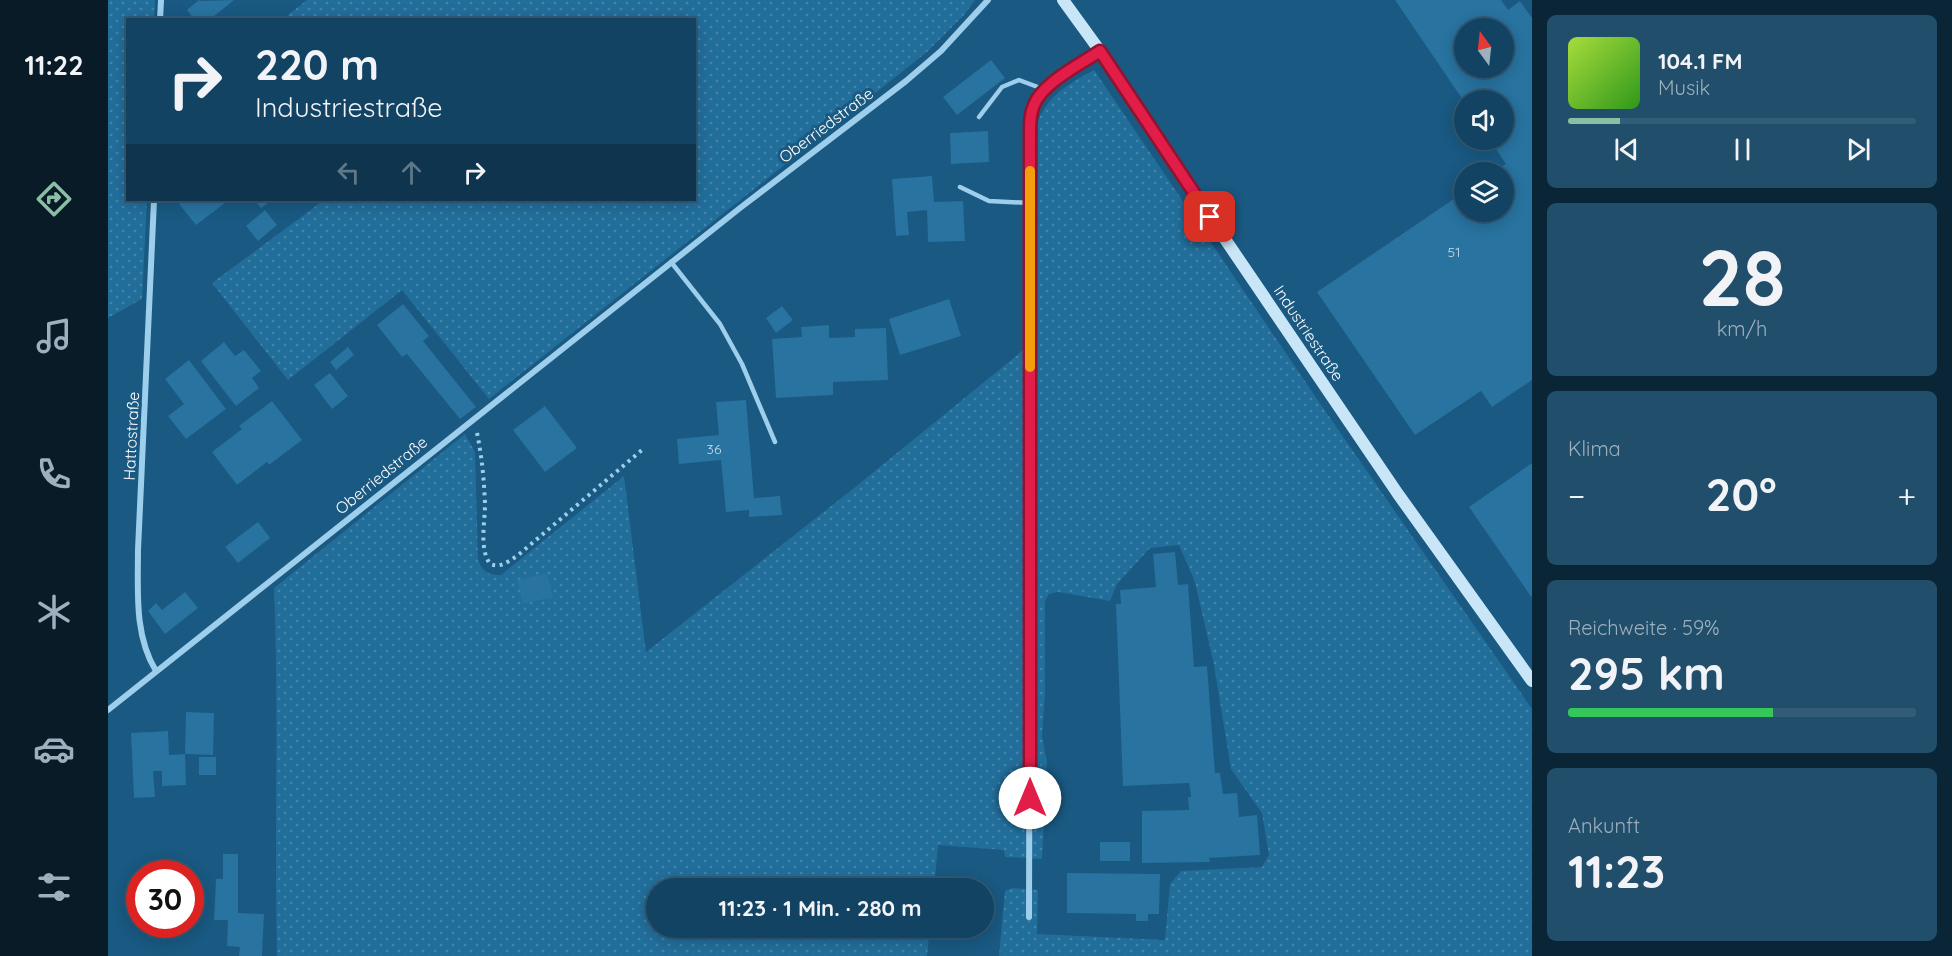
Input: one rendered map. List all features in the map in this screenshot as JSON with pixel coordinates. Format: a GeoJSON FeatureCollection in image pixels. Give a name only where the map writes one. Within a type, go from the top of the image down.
{"type":"FeatureCollection","features":[{"type":"Feature","properties":{"kind":"street"},"geometry":{"type":"LineString","coordinates":[[160,18],[161,0]]}},
{"type":"Feature","properties":{"kind":"street","name":"Oberriedstraße"},"geometry":{"type":"LineString","coordinates":[[108,710],[671,262],[906,81],[941,51],[988,0]]}},
{"type":"Feature","properties":{"kind":"street","name":"Industriestraße"},"geometry":{"type":"LineString","coordinates":[[1063,0],[1100,51],[1155,137],[1398,494],[1532,681]]}},
{"type":"Feature","properties":{"kind":"street"},"geometry":{"type":"LineString","coordinates":[[1029,917],[1031,116],[1034,103],[1043,89],[1100,51]]}},
{"type":"Feature","properties":{"kind":"street","name":"Hattostraße"},"geometry":{"type":"LineString","coordinates":[[154,201],[138,609],[148,656],[156,671]]}},
{"type":"Feature","properties":{"kind":"lane"},"geometry":{"type":"LineString","coordinates":[[979,117],[1002,87],[1019,80],[1043,89]]}},
{"type":"Feature","properties":{"kind":"lane"},"geometry":{"type":"LineString","coordinates":[[960,187],[989,201],[1031,203]]}},
{"type":"Feature","properties":{"kind":"lane"},"geometry":{"type":"LineString","coordinates":[[671,262],[720,324],[742,364],[775,442]]}},
{"type":"Feature","properties":{"kind":"path"},"geometry":{"type":"LineString","coordinates":[[474,418],[481,452],[483,478],[484,549],[486,558],[490,564],[495,566],[503,565],[517,556],[642,450]]}},
{"type":"Feature","properties":{"kind":"shaded area"},"geometry":{"type":"Polygon","coordinates":[[[108,0],[155,0],[154,18],[126,18],[126,201],[147,201],[142,299],[108,318],[108,0]]]}},
{"type":"Feature","properties":{"kind":"shaded area"},"geometry":{"type":"Polygon","coordinates":[[[307,0],[975,0],[964,15],[927,52],[489,399],[402,290],[288,380],[212,283],[323,201],[696,201],[696,18],[284,18],[307,0]]]}},
{"type":"Feature","properties":{"kind":"shaded area"},"geometry":{"type":"Polygon","coordinates":[[[1094,70],[1319,402],[1532,709],[1532,956],[999,956],[1005,891],[1012,888],[1038,890],[1037,934],[1165,940],[1170,884],[1181,871],[1262,867],[1269,855],[1262,813],[1231,769],[1214,665],[1195,582],[1179,545],[1150,548],[1117,584],[1110,601],[1058,592],[1049,594],[1045,601],[1045,694],[1042,736],[1047,763],[1042,859],[1005,857],[1004,850],[938,845],[935,878],[646,878],[646,938],[929,938],[927,956],[277,956],[274,588],[465,434],[475,452],[478,560],[486,572],[493,574],[501,575],[624,476],[646,652],[854,488],[1037,339],[1038,121],[1054,96],[1094,70]]]}},
{"type":"Feature","properties":{"kind":"building"},"geometry":{"type":"Polygon","coordinates":[[[199,0],[234,0],[214,18],[193,18],[187,10],[199,0]]]}},
{"type":"Feature","properties":{"kind":"building"},"geometry":{"type":"Polygon","coordinates":[[[1395,0],[1501,0],[1508,10],[1520,1],[1532,18],[1532,380],[1492,407],[1481,391],[1415,435],[1317,292],[1454,199],[1454,222],[1514,222],[1514,162],[1505,162],[1497,150],[1514,150],[1514,90],[1456,90],[1395,0]]]}},
{"type":"Feature","properties":{"kind":"building"},"geometry":{"type":"Polygon","coordinates":[[[991,60],[1005,78],[957,115],[943,97],[991,60]]]}},
{"type":"Feature","properties":{"kind":"building"},"geometry":{"type":"Polygon","coordinates":[[[988,131],[989,162],[951,164],[950,133],[988,131]]]}},
{"type":"Feature","properties":{"kind":"building"},"geometry":{"type":"Polygon","coordinates":[[[932,176],[934,202],[963,201],[965,241],[928,242],[927,210],[907,212],[909,235],[896,236],[892,179],[932,176]]]}},
{"type":"Feature","properties":{"kind":"building"},"geometry":{"type":"Polygon","coordinates":[[[183,201],[228,201],[196,225],[179,204],[183,201]]]}},
{"type":"Feature","properties":{"kind":"building"},"geometry":{"type":"Polygon","coordinates":[[[255,201],[271,201],[261,208],[255,201]]]}},
{"type":"Feature","properties":{"kind":"building"},"geometry":{"type":"Polygon","coordinates":[[[265,210],[277,225],[258,241],[246,226],[265,210]]]}},
{"type":"Feature","properties":{"kind":"building"},"geometry":{"type":"Polygon","coordinates":[[[949,299],[961,336],[900,355],[889,319],[949,299]]]}},
{"type":"Feature","properties":{"kind":"building"},"geometry":{"type":"Polygon","coordinates":[[[403,304],[429,336],[423,341],[476,407],[460,419],[407,354],[402,357],[377,325],[403,304]]]}},
{"type":"Feature","properties":{"kind":"building"},"geometry":{"type":"Polygon","coordinates":[[[782,306],[793,320],[776,333],[766,318],[782,306]]]}},
{"type":"Feature","properties":{"kind":"building"},"geometry":{"type":"Polygon","coordinates":[[[829,325],[829,338],[855,337],[855,329],[886,328],[888,380],[833,382],[833,395],[776,398],[772,339],[802,337],[801,327],[829,325]]]}},
{"type":"Feature","properties":{"kind":"building"},"geometry":{"type":"Polygon","coordinates":[[[224,342],[235,356],[244,350],[261,371],[252,378],[259,388],[236,406],[201,361],[224,342]]]}},
{"type":"Feature","properties":{"kind":"building"},"geometry":{"type":"Polygon","coordinates":[[[348,347],[354,355],[336,370],[330,362],[348,347]]]}},
{"type":"Feature","properties":{"kind":"building"},"geometry":{"type":"Polygon","coordinates":[[[189,360],[226,409],[186,439],[168,416],[184,404],[165,379],[189,360]]]}},
{"type":"Feature","properties":{"kind":"building"},"geometry":{"type":"Polygon","coordinates":[[[330,373],[348,396],[332,409],[314,385],[330,373]]]}},
{"type":"Feature","properties":{"kind":"building"},"geometry":{"type":"Polygon","coordinates":[[[746,400],[754,498],[780,496],[782,515],[749,517],[749,510],[726,512],[721,460],[679,464],[677,439],[719,435],[716,402],[746,400]]]}},
{"type":"Feature","properties":{"kind":"building"},"geometry":{"type":"Polygon","coordinates":[[[272,401],[302,440],[269,465],[267,462],[237,485],[212,452],[242,429],[239,426],[272,401]]]}},
{"type":"Feature","properties":{"kind":"building"},"geometry":{"type":"Polygon","coordinates":[[[545,406],[577,448],[545,472],[513,430],[545,406]]]}},
{"type":"Feature","properties":{"kind":"building"},"geometry":{"type":"Polygon","coordinates":[[[1532,463],[1532,598],[1469,507],[1532,463]]]}},
{"type":"Feature","properties":{"kind":"building"},"geometry":{"type":"Polygon","coordinates":[[[258,522],[270,538],[238,563],[225,547],[258,522]]]}},
{"type":"Feature","properties":{"kind":"building"},"geometry":{"type":"Polygon","coordinates":[[[1175,552],[1178,585],[1188,584],[1194,667],[1207,666],[1215,773],[1220,773],[1223,794],[1237,793],[1239,817],[1257,815],[1260,855],[1209,858],[1210,862],[1142,863],[1142,811],[1189,810],[1188,797],[1191,797],[1189,783],[1123,786],[1116,604],[1121,604],[1120,590],[1156,587],[1153,554],[1175,552]]]}},
{"type":"Feature","properties":{"kind":"building"},"geometry":{"type":"Polygon","coordinates":[[[547,573],[553,597],[523,604],[517,580],[547,573]]]}},
{"type":"Feature","properties":{"kind":"building"},"geometry":{"type":"Polygon","coordinates":[[[185,592],[198,608],[165,634],[148,611],[156,603],[162,610],[185,592]]]}},
{"type":"Feature","properties":{"kind":"building"},"geometry":{"type":"Polygon","coordinates":[[[186,712],[214,713],[213,755],[185,754],[186,712]]]}},
{"type":"Feature","properties":{"kind":"building"},"geometry":{"type":"Polygon","coordinates":[[[168,731],[169,755],[185,754],[186,785],[162,786],[162,771],[153,771],[155,797],[134,798],[131,733],[168,731]]]}},
{"type":"Feature","properties":{"kind":"building"},"geometry":{"type":"Polygon","coordinates":[[[199,757],[216,757],[216,775],[199,775],[199,757]]]}},
{"type":"Feature","properties":{"kind":"building"},"geometry":{"type":"Polygon","coordinates":[[[1100,842],[1130,842],[1130,861],[1100,861],[1100,842]]]}},
{"type":"Feature","properties":{"kind":"building"},"geometry":{"type":"Polygon","coordinates":[[[223,854],[238,854],[238,913],[264,914],[262,956],[239,956],[240,947],[227,946],[228,920],[214,920],[216,879],[223,879],[223,854]]]}},
{"type":"Feature","properties":{"kind":"building"},"geometry":{"type":"Polygon","coordinates":[[[1067,873],[1160,874],[1159,914],[1148,914],[1148,921],[1136,921],[1136,914],[1067,913],[1067,873]]]}},
{"type":"Feature","properties":{"kind":"slow traffic"},"geometry":{"type":"LineString","coordinates":[[1030,171],[1030,367]]}},
{"type":"Feature","properties":{"kind":"route"},"geometry":{"type":"LineString","coordinates":[[1030,798],[1030,133],[1034,103],[1043,89],[1100,51],[1210,217]]}}]}
